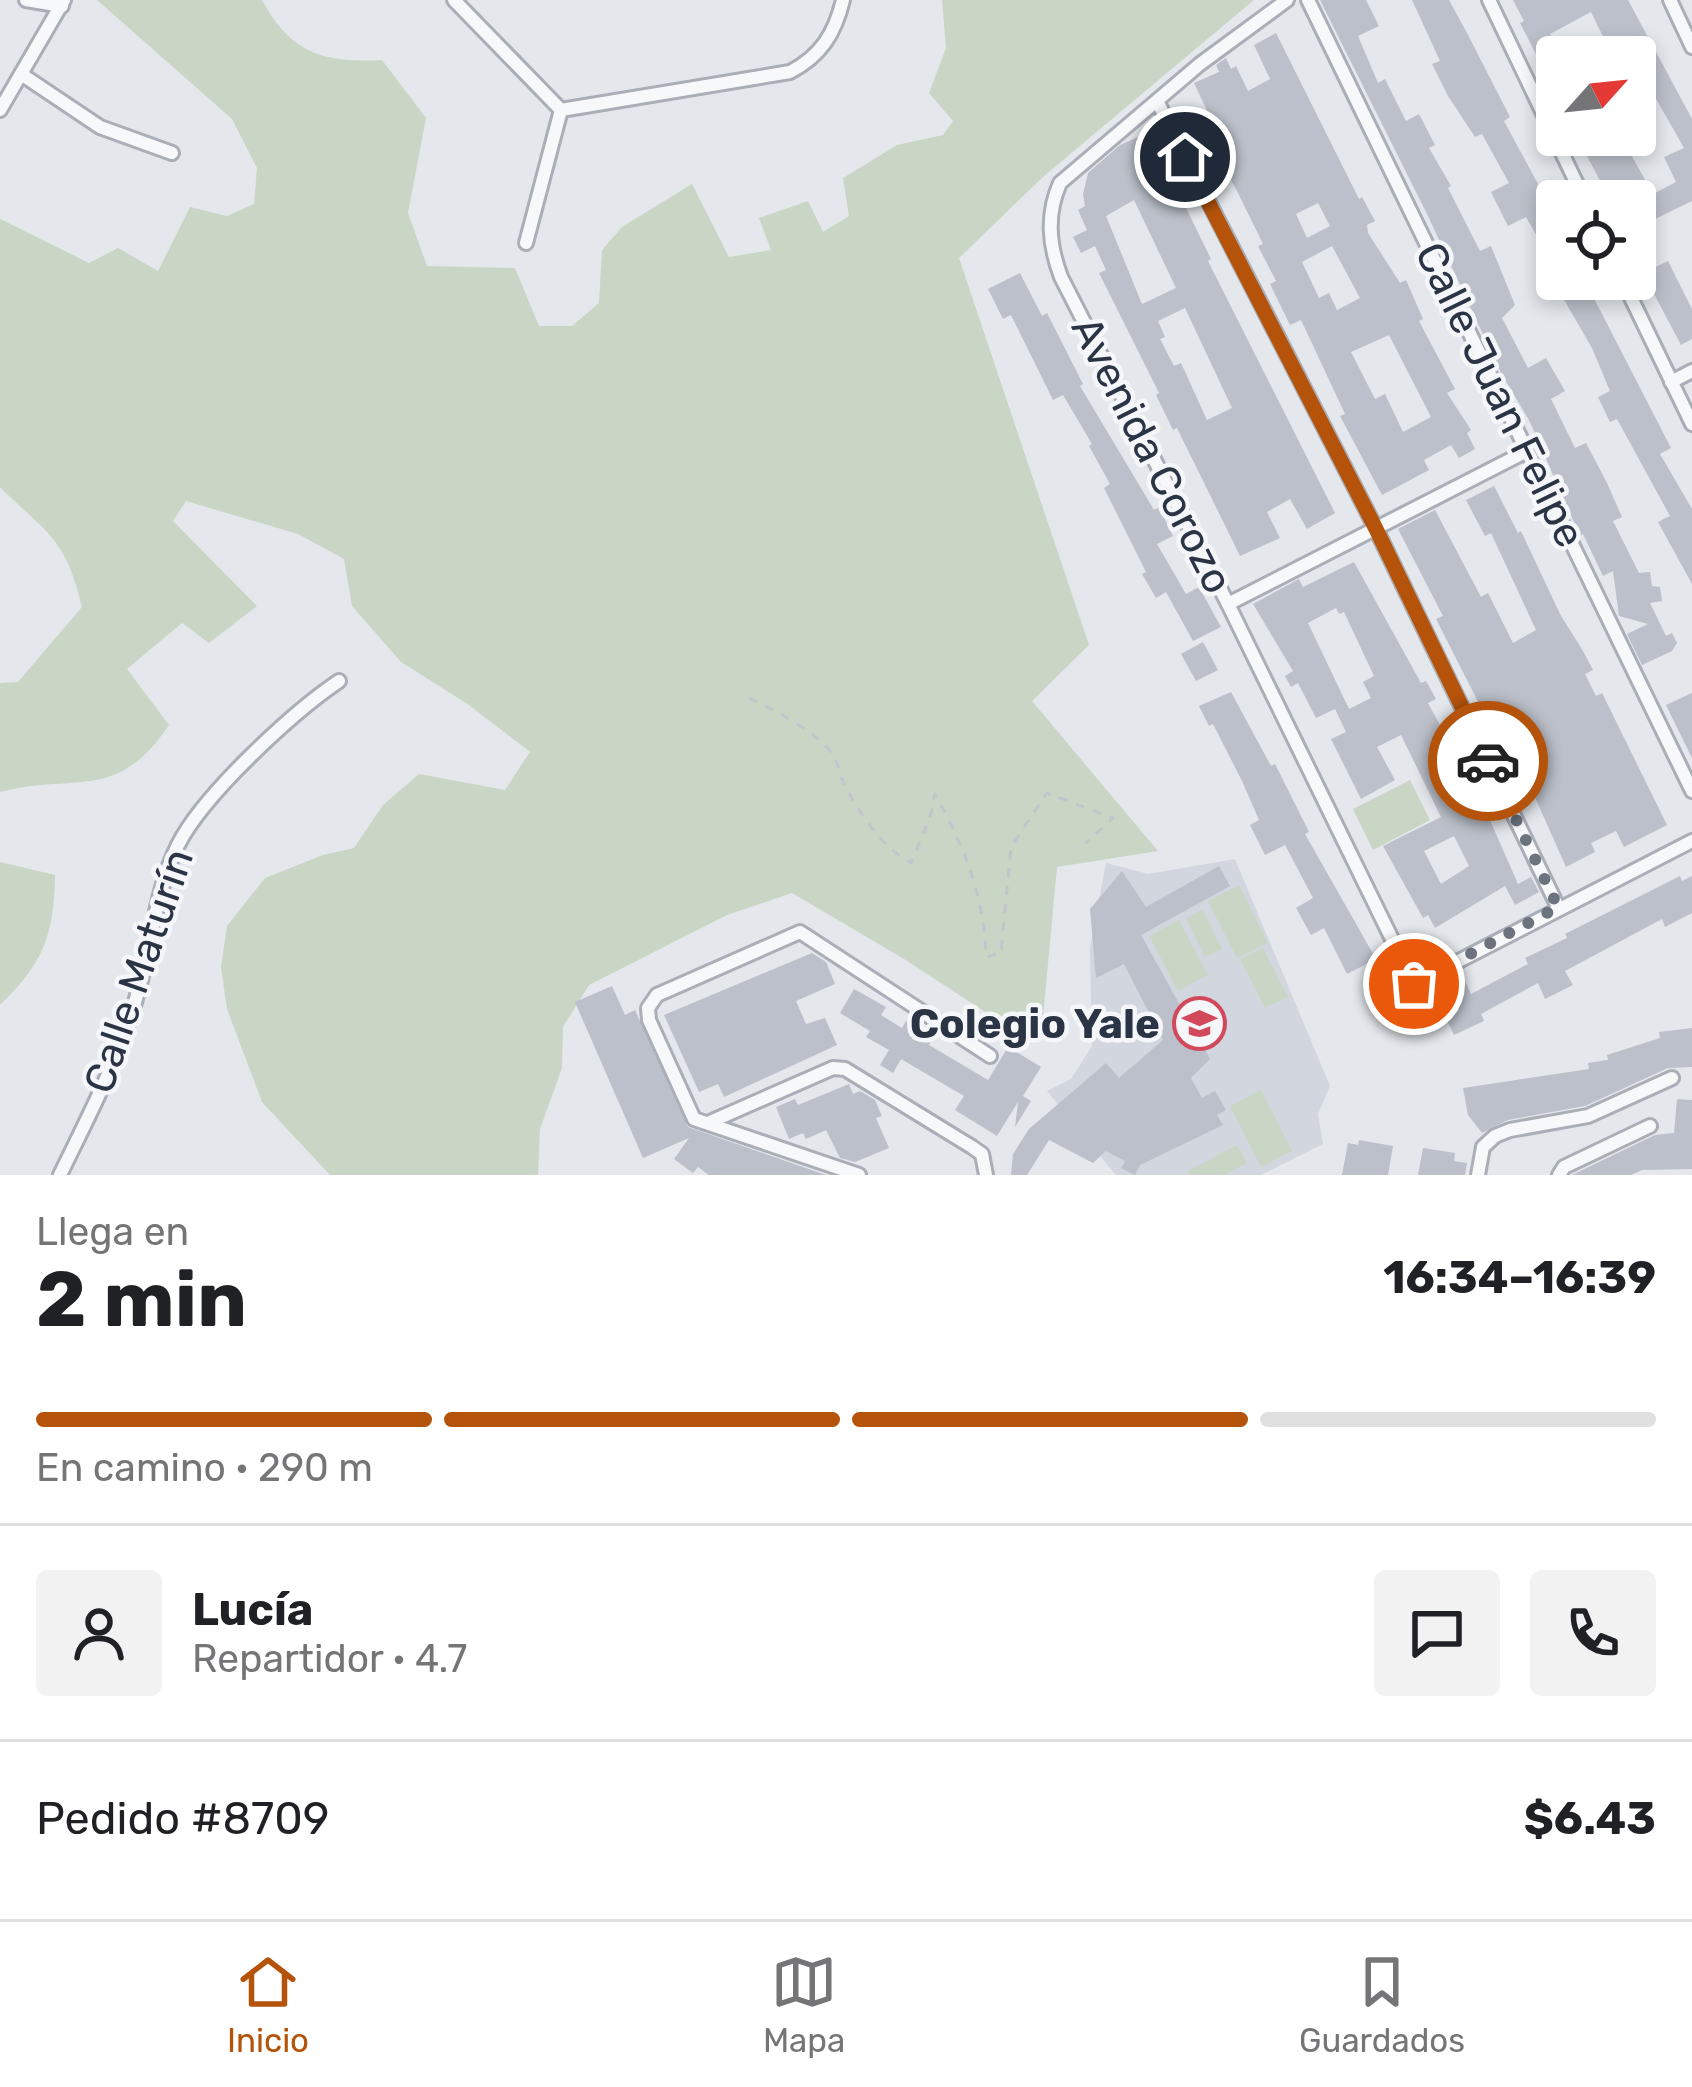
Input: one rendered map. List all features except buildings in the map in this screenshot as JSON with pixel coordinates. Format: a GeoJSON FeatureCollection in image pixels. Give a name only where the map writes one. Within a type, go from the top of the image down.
{"type":"FeatureCollection","features":[{"type":"Feature","properties":{"kind":"street"},"geometry":{"type":"LineString","coordinates":[[0,110],[63,3],[26,0]]}},
{"type":"Feature","properties":{"kind":"street"},"geometry":{"type":"LineString","coordinates":[[454,0],[562,110]]}},
{"type":"Feature","properties":{"kind":"street"},"geometry":{"type":"LineString","coordinates":[[562,110],[790,72],[810,62],[831,38],[844,0]]}},
{"type":"Feature","properties":{"kind":"street","name":"Avenida Corozo"},"geometry":{"type":"LineString","coordinates":[[1287,0],[1200,64],[1060,183],[1051,205],[1053,255],[1414,984],[1558,907]]}},
{"type":"Feature","properties":{"kind":"street","name":"Calle Juan Felipe"},"geometry":{"type":"LineString","coordinates":[[1308,0],[1692,791]]}},
{"type":"Feature","properties":{"kind":"street"},"geometry":{"type":"LineString","coordinates":[[1489,0],[1575,180]]}},
{"type":"Feature","properties":{"kind":"street"},"geometry":{"type":"LineString","coordinates":[[1670,0],[1692,47]]}},
{"type":"Feature","properties":{"kind":"street"},"geometry":{"type":"LineString","coordinates":[[21,74],[100,127],[172,153]]}},
{"type":"Feature","properties":{"kind":"street"},"geometry":{"type":"LineString","coordinates":[[1157,101],[1376,529],[1558,907],[1692,841]]}},
{"type":"Feature","properties":{"kind":"street"},"geometry":{"type":"LineString","coordinates":[[526,243],[562,110]]}},
{"type":"Feature","properties":{"kind":"street"},"geometry":{"type":"LineString","coordinates":[[1632,300],[1692,424]]}},
{"type":"Feature","properties":{"kind":"street"},"geometry":{"type":"LineString","coordinates":[[1671,382],[1692,371]]}},
{"type":"Feature","properties":{"kind":"street"},"geometry":{"type":"LineString","coordinates":[[1228,604],[1527,451]]}},
{"type":"Feature","properties":{"kind":"street","name":"Calle Maturín"},"geometry":{"type":"LineString","coordinates":[[60,1175],[105,1081],[139,989],[152,926],[178,844],[202,809],[240,770],[339,681]]}},
{"type":"Feature","properties":{"kind":"street"},"geometry":{"type":"LineString","coordinates":[[859,1175],[694,1119],[649,1020],[648,1008],[657,995],[800,932],[990,1056]]}},
{"type":"Feature","properties":{"kind":"street"},"geometry":{"type":"LineString","coordinates":[[710,1122],[833,1068],[844,1069],[973,1147],[982,1154],[986,1175]]}},
{"type":"Feature","properties":{"kind":"street"},"geometry":{"type":"LineString","coordinates":[[1478,1175],[1483,1148],[1495,1136],[1588,1116],[1672,1078]]}},
{"type":"Feature","properties":{"kind":"street"},"geometry":{"type":"LineString","coordinates":[[1559,1175],[1564,1167],[1650,1126]]}},
{"type":"Feature","properties":{"kind":"path"},"geometry":{"type":"LineString","coordinates":[[749,698],[787,717],[833,754],[843,783],[877,833],[910,863],[935,794],[961,841],[980,892],[986,957],[1001,952],[1011,847],[1047,793],[1113,818],[1086,842]]}},
{"type":"Feature","properties":{"kind":"shaded area","name":"Colegio Yale"},"geometry":{"type":"Polygon","coordinates":[[[1235,859],[1330,1086],[1318,1114],[1323,1144],[1261,1175],[1116,1175],[1047,1091],[1071,1079],[1092,1046],[1090,948],[1106,863],[1148,874],[1235,859]]]}},
{"type":"Feature","properties":{"kind":"green space"},"geometry":{"type":"Polygon","coordinates":[[[97,0],[262,0],[285,33],[311,51],[326,57],[382,60],[426,118],[408,213],[427,266],[515,268],[539,326],[572,326],[599,303],[602,250],[622,227],[692,184],[729,257],[771,250],[759,218],[808,201],[823,232],[849,216],[843,178],[897,145],[943,135],[953,121],[929,93],[946,48],[942,0],[1254,0],[1044,176],[959,258],[1089,645],[1032,701],[1158,851],[1057,867],[1041,1039],[1013,1030],[792,893],[727,915],[589,985],[563,1027],[562,1068],[540,1129],[538,1175],[330,1175],[262,1102],[227,1009],[221,967],[227,926],[265,878],[354,848],[383,805],[419,774],[505,790],[530,752],[469,705],[401,662],[352,606],[344,559],[298,534],[186,501],[173,521],[257,606],[209,643],[182,623],[127,669],[169,725],[131,766],[93,781],[0,792],[0,683],[18,682],[82,607],[69,565],[53,538],[0,487],[0,219],[89,263],[118,248],[158,271],[190,207],[227,216],[254,204],[257,168],[232,119],[97,0]]]}},
{"type":"Feature","properties":{"kind":"green space"},"geometry":{"type":"Polygon","coordinates":[[[1410,780],[1430,820],[1373,850],[1353,809],[1410,780]]]}},
{"type":"Feature","properties":{"kind":"green space"},"geometry":{"type":"Polygon","coordinates":[[[0,862],[55,875],[52,915],[43,947],[27,976],[0,1005],[0,862]]]}},
{"type":"Feature","properties":{"kind":"green space"},"geometry":{"type":"Polygon","coordinates":[[[1239,885],[1268,943],[1237,958],[1208,901],[1239,885]]]}},
{"type":"Feature","properties":{"kind":"green space"},"geometry":{"type":"Polygon","coordinates":[[[1203,910],[1222,949],[1205,957],[1186,918],[1203,910]]]}},
{"type":"Feature","properties":{"kind":"green space"},"geometry":{"type":"Polygon","coordinates":[[[1179,920],[1208,975],[1178,991],[1149,936],[1179,920]]]}},
{"type":"Feature","properties":{"kind":"green space"},"geometry":{"type":"Polygon","coordinates":[[[1263,948],[1288,997],[1265,1008],[1240,959],[1263,948]]]}},
{"type":"Feature","properties":{"kind":"green space"},"geometry":{"type":"Polygon","coordinates":[[[1261,1090],[1292,1151],[1261,1167],[1230,1106],[1261,1090]]]}},
{"type":"Feature","properties":{"kind":"green space"},"geometry":{"type":"Polygon","coordinates":[[[1237,1145],[1247,1163],[1224,1175],[1190,1175],[1188,1171],[1237,1145]]]}},
{"type":"Feature","properties":{"kind":"way so far"},"geometry":{"type":"LineString","coordinates":[[1414,984],[1558,907],[1488,761]]}},
{"type":"Feature","properties":{"kind":"place","name":"Colegio Yale"},"geometry":{"type":"Point","coordinates":[1199,1024]}},
{"type":"Feature","properties":{"kind":"route"},"geometry":{"type":"LineString","coordinates":[[1185,157],[1376,529],[1488,761]]}}]}
